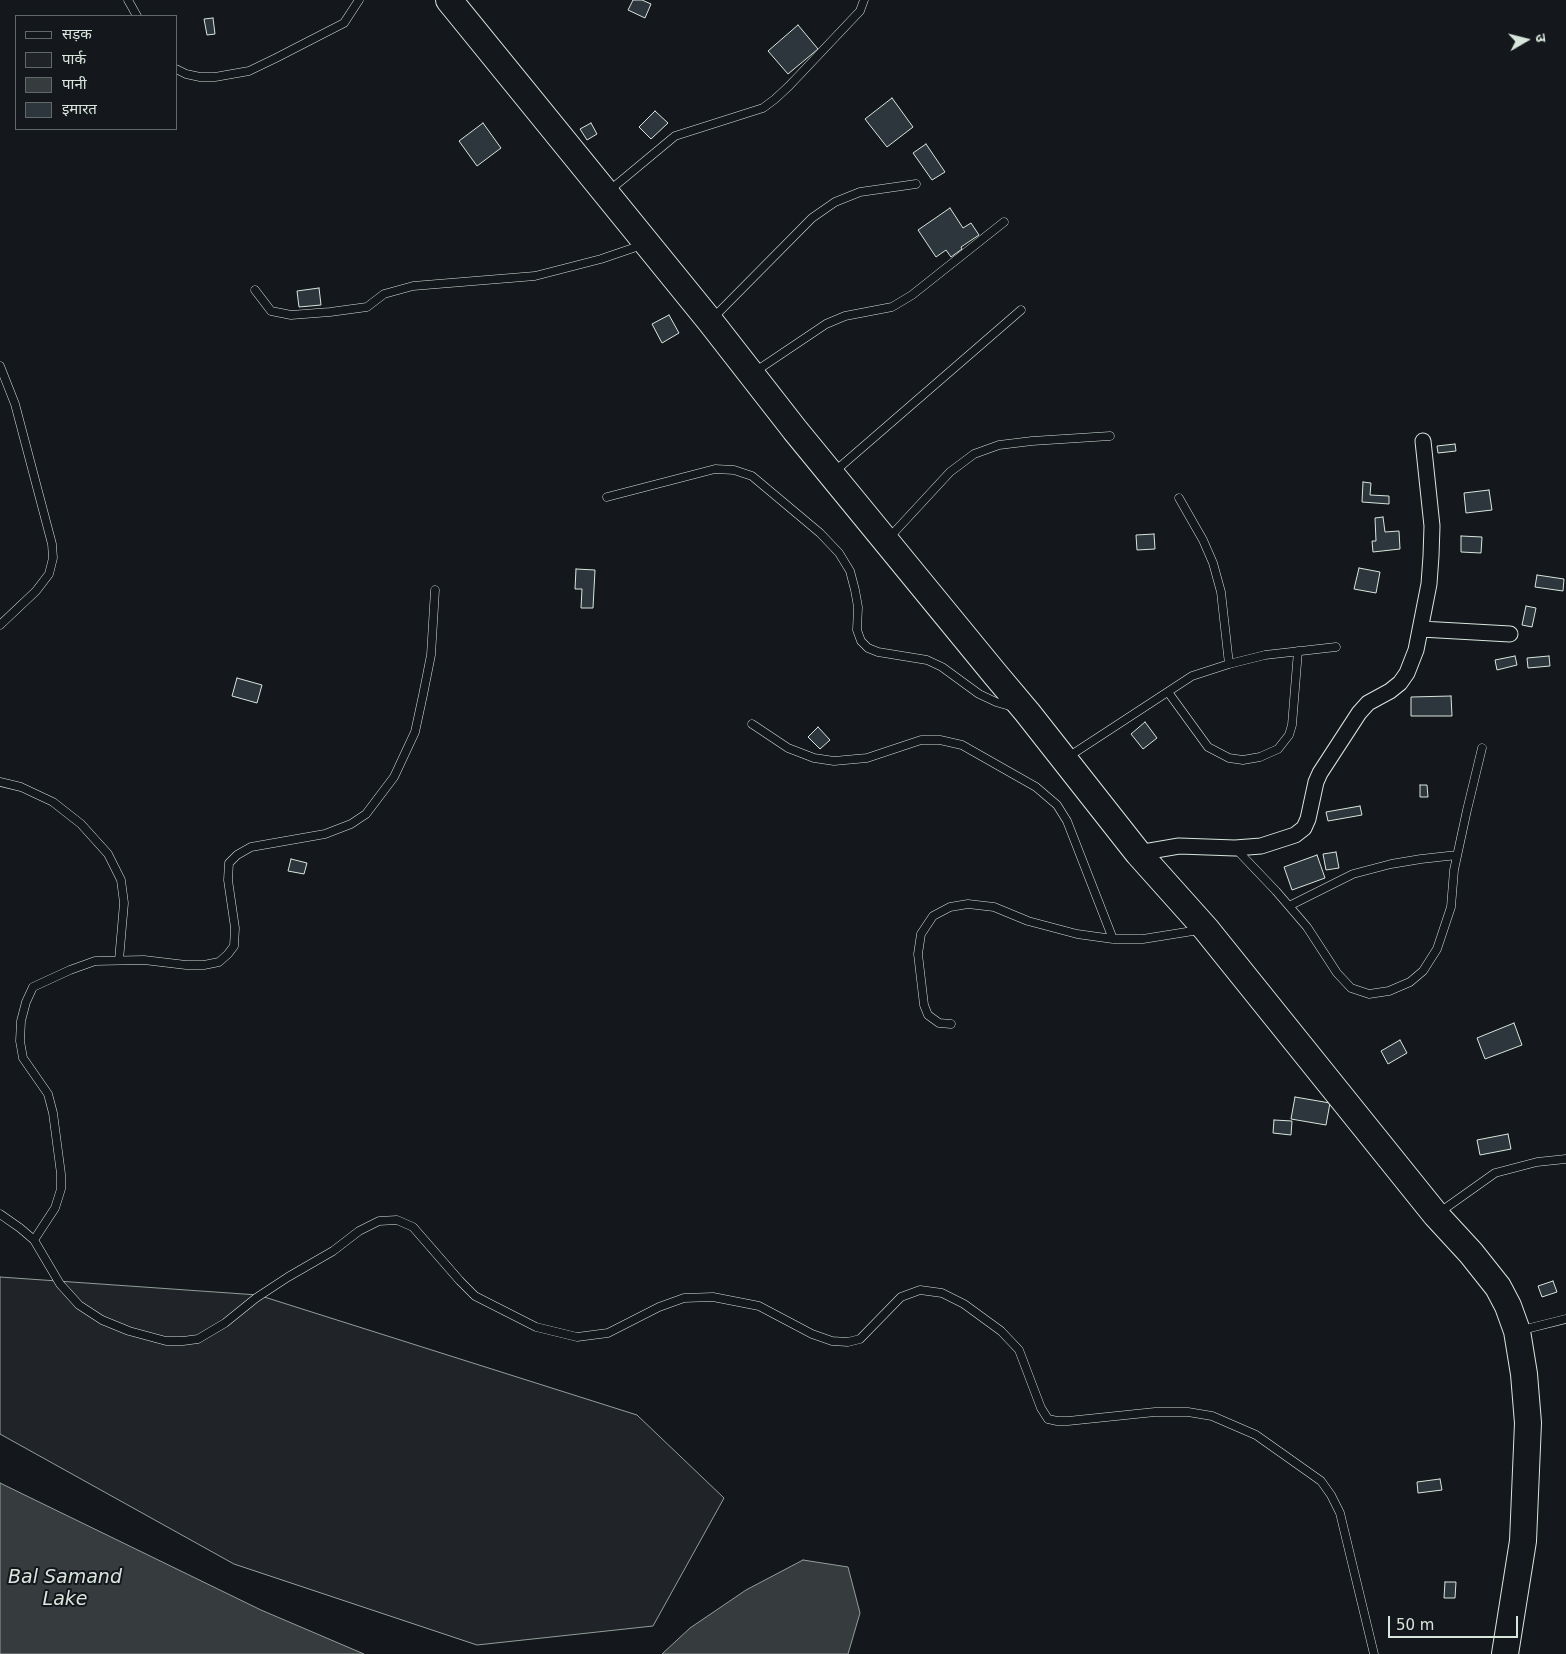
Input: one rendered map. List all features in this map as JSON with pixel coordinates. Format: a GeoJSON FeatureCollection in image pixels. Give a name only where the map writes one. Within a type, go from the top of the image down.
{"type":"FeatureCollection","features":[{"type":"Feature","properties":{"kind":"highway"},"geometry":{"type":"LineString","coordinates":[[449,0],[710,321],[795,430],[1027,712],[1138,853],[1206,929],[1436,1215],[1471,1253],[1498,1287],[1508,1306],[1517,1331],[1524,1374],[1528,1423],[1523,1541],[1504,1654]]}},
{"type":"Feature","properties":{"kind":"street"},"geometry":{"type":"LineString","coordinates":[[1138,853],[1179,846],[1236,848],[1261,846],[1294,835],[1304,828],[1320,772],[1358,713],[1368,703],[1400,683],[1407,673],[1416,650],[1429,584],[1432,526],[1423,440]]}},
{"type":"Feature","properties":{"kind":"street"},"geometry":{"type":"LineString","coordinates":[[1421,629],[1510,634]]}},
{"type":"Feature","properties":{"kind":"lane"},"geometry":{"type":"LineString","coordinates":[[128,0],[136,15]]}},
{"type":"Feature","properties":{"kind":"lane"},"geometry":{"type":"LineString","coordinates":[[178,70],[200,77],[215,77],[249,70],[344,23],[359,0]]}},
{"type":"Feature","properties":{"kind":"lane"},"geometry":{"type":"LineString","coordinates":[[607,193],[675,136],[763,108],[789,86],[860,10],[864,0]]}},
{"type":"Feature","properties":{"kind":"lane"},"geometry":{"type":"LineString","coordinates":[[710,321],[812,218],[835,202],[860,192],[916,184]]}},
{"type":"Feature","properties":{"kind":"lane"},"geometry":{"type":"LineString","coordinates":[[752,374],[826,324],[845,316],[892,307],[912,295],[1004,222]]}},
{"type":"Feature","properties":{"kind":"lane"},"geometry":{"type":"LineString","coordinates":[[255,290],[271,311],[291,315],[330,312],[367,306],[384,294],[413,286],[535,276],[600,259],[646,243]]}},
{"type":"Feature","properties":{"kind":"lane"},"geometry":{"type":"LineString","coordinates":[[832,473],[1021,310]]}},
{"type":"Feature","properties":{"kind":"lane"},"geometry":{"type":"LineString","coordinates":[[0,366],[15,404],[52,544],[53,558],[49,574],[36,592],[0,625]]}},
{"type":"Feature","properties":{"kind":"lane"},"geometry":{"type":"LineString","coordinates":[[887,540],[950,472],[974,454],[999,445],[1110,436]]}},
{"type":"Feature","properties":{"kind":"lane"},"geometry":{"type":"LineString","coordinates":[[607,497],[715,470],[734,470],[752,476],[820,533],[839,552],[850,571],[855,590],[858,607],[857,630],[861,641],[868,648],[878,652],[927,660],[942,667],[979,694],[996,702],[1027,712]]}},
{"type":"Feature","properties":{"kind":"lane"},"geometry":{"type":"LineString","coordinates":[[1179,498],[1203,540],[1213,563],[1221,592],[1229,664]]}},
{"type":"Feature","properties":{"kind":"lane"},"geometry":{"type":"LineString","coordinates":[[34,1240],[55,1208],[61,1189],[61,1174],[53,1112],[48,1094],[23,1058],[20,1041],[21,1021],[26,1002],[33,987],[70,970],[95,962],[144,960],[204,965],[219,962],[234,946],[235,928],[228,880],[229,863],[237,855],[251,847],[325,834],[351,824],[366,814],[394,777],[415,732],[431,655],[435,590]]}},
{"type":"Feature","properties":{"kind":"lane"},"geometry":{"type":"LineString","coordinates":[[1064,760],[1192,676],[1265,655],[1336,647]]}},
{"type":"Feature","properties":{"kind":"lane"},"geometry":{"type":"LineString","coordinates":[[1168,692],[1208,747],[1229,758],[1243,760],[1260,757],[1278,749],[1289,735],[1292,725],[1298,650]]}},
{"type":"Feature","properties":{"kind":"lane"},"geometry":{"type":"LineString","coordinates":[[752,724],[788,748],[814,758],[834,761],[866,758],[921,740],[940,740],[962,745],[1036,787],[1057,805],[1067,821],[1114,939]]}},
{"type":"Feature","properties":{"kind":"lane"},"geometry":{"type":"LineString","coordinates":[[1236,848],[1307,927],[1337,972],[1351,988],[1369,994],[1389,991],[1410,982],[1423,971],[1437,949],[1451,907],[1454,870],[1482,748]]}},
{"type":"Feature","properties":{"kind":"lane"},"geometry":{"type":"LineString","coordinates":[[0,782],[21,787],[53,802],[81,824],[108,854],[121,880],[124,903],[119,960]]}},
{"type":"Feature","properties":{"kind":"lane"},"geometry":{"type":"LineString","coordinates":[[1289,906],[1353,874],[1401,862],[1457,855]]}},
{"type":"Feature","properties":{"kind":"lane"},"geometry":{"type":"LineString","coordinates":[[951,1024],[939,1024],[928,1015],[924,1005],[918,954],[921,934],[932,916],[950,906],[968,904],[994,907],[1028,921],[1076,934],[1114,939],[1143,939],[1206,929]]}},
{"type":"Feature","properties":{"kind":"lane"},"geometry":{"type":"LineString","coordinates":[[1436,1215],[1495,1173],[1537,1162],[1566,1159]]}},
{"type":"Feature","properties":{"kind":"lane"},"geometry":{"type":"LineString","coordinates":[[0,1214],[34,1240],[60,1284],[79,1304],[102,1320],[129,1331],[166,1341],[198,1339],[225,1323],[272,1288],[333,1251],[359,1231],[379,1221],[397,1220],[413,1226],[460,1281],[476,1296],[536,1328],[577,1337],[608,1333],[659,1307],[684,1298],[713,1297],[759,1306],[812,1334],[832,1340],[848,1342],[860,1340],[901,1297],[920,1290],[942,1293],[964,1304],[1001,1331],[1019,1350],[1041,1408],[1048,1419],[1057,1422],[1155,1412],[1188,1412],[1212,1416],[1256,1434],[1321,1481],[1340,1512],[1374,1654]]}},
{"type":"Feature","properties":{"kind":"lane"},"geometry":{"type":"LineString","coordinates":[[1517,1331],[1566,1319]]}},
{"type":"Feature","properties":{"kind":"green space"},"geometry":{"type":"Polygon","coordinates":[[[0,1277],[258,1295],[637,1415],[724,1498],[653,1626],[477,1645],[234,1564],[0,1434],[0,1277]]]}},
{"type":"Feature","properties":{"kind":"water","name":"Bal Samand Lake"},"geometry":{"type":"Polygon","coordinates":[[[0,1483],[261,1610],[364,1654],[0,1654],[0,1483]]]}},
{"type":"Feature","properties":{"kind":"water"},"geometry":{"type":"Polygon","coordinates":[[[803,1560],[848,1567],[860,1613],[848,1654],[662,1654],[690,1628],[746,1590],[803,1560]]]}},
{"type":"Feature","properties":{"kind":"building"},"geometry":{"type":"Polygon","coordinates":[[[633,0],[642,0],[651,4],[645,18],[628,10],[633,0]]]}},
{"type":"Feature","properties":{"kind":"building"},"geometry":{"type":"Polygon","coordinates":[[[213,18],[215,34],[207,35],[204,19],[213,18]]]}},
{"type":"Feature","properties":{"kind":"building"},"geometry":{"type":"Polygon","coordinates":[[[798,25],[818,49],[788,74],[768,51],[798,25]]]}},
{"type":"Feature","properties":{"kind":"building"},"geometry":{"type":"Polygon","coordinates":[[[892,98],[913,127],[887,147],[865,119],[892,98]]]}},
{"type":"Feature","properties":{"kind":"building"},"geometry":{"type":"Polygon","coordinates":[[[655,111],[668,123],[651,139],[639,127],[655,111]]]}},
{"type":"Feature","properties":{"kind":"building"},"geometry":{"type":"Polygon","coordinates":[[[483,123],[501,148],[477,166],[459,141],[483,123]]]}},
{"type":"Feature","properties":{"kind":"building"},"geometry":{"type":"Polygon","coordinates":[[[591,123],[597,134],[587,140],[580,129],[591,123]]]}},
{"type":"Feature","properties":{"kind":"building"},"geometry":{"type":"Polygon","coordinates":[[[926,144],[945,172],[932,180],[913,153],[926,144]]]}},
{"type":"Feature","properties":{"kind":"building"},"geometry":{"type":"Polygon","coordinates":[[[950,208],[963,228],[971,223],[979,235],[961,247],[962,249],[951,257],[946,250],[936,257],[918,230],[950,208]]]}},
{"type":"Feature","properties":{"kind":"building"},"geometry":{"type":"Polygon","coordinates":[[[319,288],[321,305],[299,307],[297,291],[319,288]]]}},
{"type":"Feature","properties":{"kind":"building"},"geometry":{"type":"Polygon","coordinates":[[[669,315],[679,333],[662,343],[652,324],[669,315]]]}},
{"type":"Feature","properties":{"kind":"building"},"geometry":{"type":"Polygon","coordinates":[[[1455,444],[1456,451],[1438,453],[1437,446],[1455,444]]]}},
{"type":"Feature","properties":{"kind":"building"},"geometry":{"type":"Polygon","coordinates":[[[1363,482],[1371,483],[1370,495],[1389,496],[1389,504],[1362,502],[1363,482]]]}},
{"type":"Feature","properties":{"kind":"building"},"geometry":{"type":"Polygon","coordinates":[[[1489,490],[1492,510],[1466,513],[1464,493],[1489,490]]]}},
{"type":"Feature","properties":{"kind":"building"},"geometry":{"type":"Polygon","coordinates":[[[1383,517],[1385,532],[1399,531],[1400,549],[1373,552],[1372,541],[1376,541],[1375,518],[1383,517]]]}},
{"type":"Feature","properties":{"kind":"building"},"geometry":{"type":"Polygon","coordinates":[[[1154,534],[1155,549],[1137,550],[1136,535],[1154,534]]]}},
{"type":"Feature","properties":{"kind":"building"},"geometry":{"type":"Polygon","coordinates":[[[1461,536],[1482,537],[1481,553],[1461,552],[1461,536]]]}},
{"type":"Feature","properties":{"kind":"building"},"geometry":{"type":"Polygon","coordinates":[[[1359,568],[1380,572],[1376,593],[1354,589],[1359,568]]]}},
{"type":"Feature","properties":{"kind":"building"},"geometry":{"type":"Polygon","coordinates":[[[576,569],[595,570],[593,608],[581,608],[582,589],[575,589],[576,569]]]}},
{"type":"Feature","properties":{"kind":"building"},"geometry":{"type":"Polygon","coordinates":[[[1537,575],[1564,579],[1563,591],[1535,587],[1537,575]]]}},
{"type":"Feature","properties":{"kind":"building"},"geometry":{"type":"Polygon","coordinates":[[[1526,606],[1536,608],[1532,627],[1522,625],[1526,606]]]}},
{"type":"Feature","properties":{"kind":"building"},"geometry":{"type":"Polygon","coordinates":[[[1515,656],[1517,665],[1497,670],[1495,660],[1515,656]]]}},
{"type":"Feature","properties":{"kind":"building"},"geometry":{"type":"Polygon","coordinates":[[[1549,656],[1550,666],[1528,668],[1527,658],[1549,656]]]}},
{"type":"Feature","properties":{"kind":"building"},"geometry":{"type":"Polygon","coordinates":[[[237,678],[262,685],[257,703],[232,696],[237,678]]]}},
{"type":"Feature","properties":{"kind":"building"},"geometry":{"type":"Polygon","coordinates":[[[1451,696],[1452,716],[1411,716],[1411,697],[1451,696]]]}},
{"type":"Feature","properties":{"kind":"building"},"geometry":{"type":"Polygon","coordinates":[[[1145,722],[1157,738],[1143,749],[1131,734],[1145,722]]]}},
{"type":"Feature","properties":{"kind":"building"},"geometry":{"type":"Polygon","coordinates":[[[818,727],[830,740],[820,749],[808,737],[818,727]]]}},
{"type":"Feature","properties":{"kind":"building"},"geometry":{"type":"Polygon","coordinates":[[[1420,785],[1427,785],[1428,797],[1420,797],[1420,785]]]}},
{"type":"Feature","properties":{"kind":"building"},"geometry":{"type":"Polygon","coordinates":[[[1360,806],[1362,815],[1328,821],[1326,812],[1360,806]]]}},
{"type":"Feature","properties":{"kind":"building"},"geometry":{"type":"Polygon","coordinates":[[[1336,852],[1339,868],[1326,870],[1323,854],[1336,852]]]}},
{"type":"Feature","properties":{"kind":"building"},"geometry":{"type":"Polygon","coordinates":[[[1317,855],[1325,878],[1292,890],[1284,867],[1317,855]]]}},
{"type":"Feature","properties":{"kind":"building"},"geometry":{"type":"Polygon","coordinates":[[[291,859],[307,863],[304,874],[288,871],[291,859]]]}},
{"type":"Feature","properties":{"kind":"building"},"geometry":{"type":"Polygon","coordinates":[[[1514,1023],[1522,1045],[1485,1059],[1477,1038],[1514,1023]]]}},
{"type":"Feature","properties":{"kind":"building"},"geometry":{"type":"Polygon","coordinates":[[[1400,1040],[1407,1053],[1388,1064],[1381,1051],[1400,1040]]]}},
{"type":"Feature","properties":{"kind":"building"},"geometry":{"type":"Polygon","coordinates":[[[1295,1097],[1330,1103],[1326,1125],[1291,1119],[1295,1097]]]}},
{"type":"Feature","properties":{"kind":"building"},"geometry":{"type":"Polygon","coordinates":[[[1274,1120],[1292,1121],[1291,1135],[1273,1133],[1274,1120]]]}},
{"type":"Feature","properties":{"kind":"building"},"geometry":{"type":"Polygon","coordinates":[[[1508,1134],[1511,1149],[1480,1155],[1477,1140],[1508,1134]]]}},
{"type":"Feature","properties":{"kind":"building"},"geometry":{"type":"Polygon","coordinates":[[[1553,1281],[1557,1292],[1542,1297],[1538,1286],[1553,1281]]]}},
{"type":"Feature","properties":{"kind":"building"},"geometry":{"type":"Polygon","coordinates":[[[1440,1479],[1442,1490],[1418,1493],[1417,1482],[1440,1479]]]}},
{"type":"Feature","properties":{"kind":"building"},"geometry":{"type":"Polygon","coordinates":[[[1445,1582],[1456,1582],[1455,1598],[1444,1598],[1445,1582]]]}}]}
